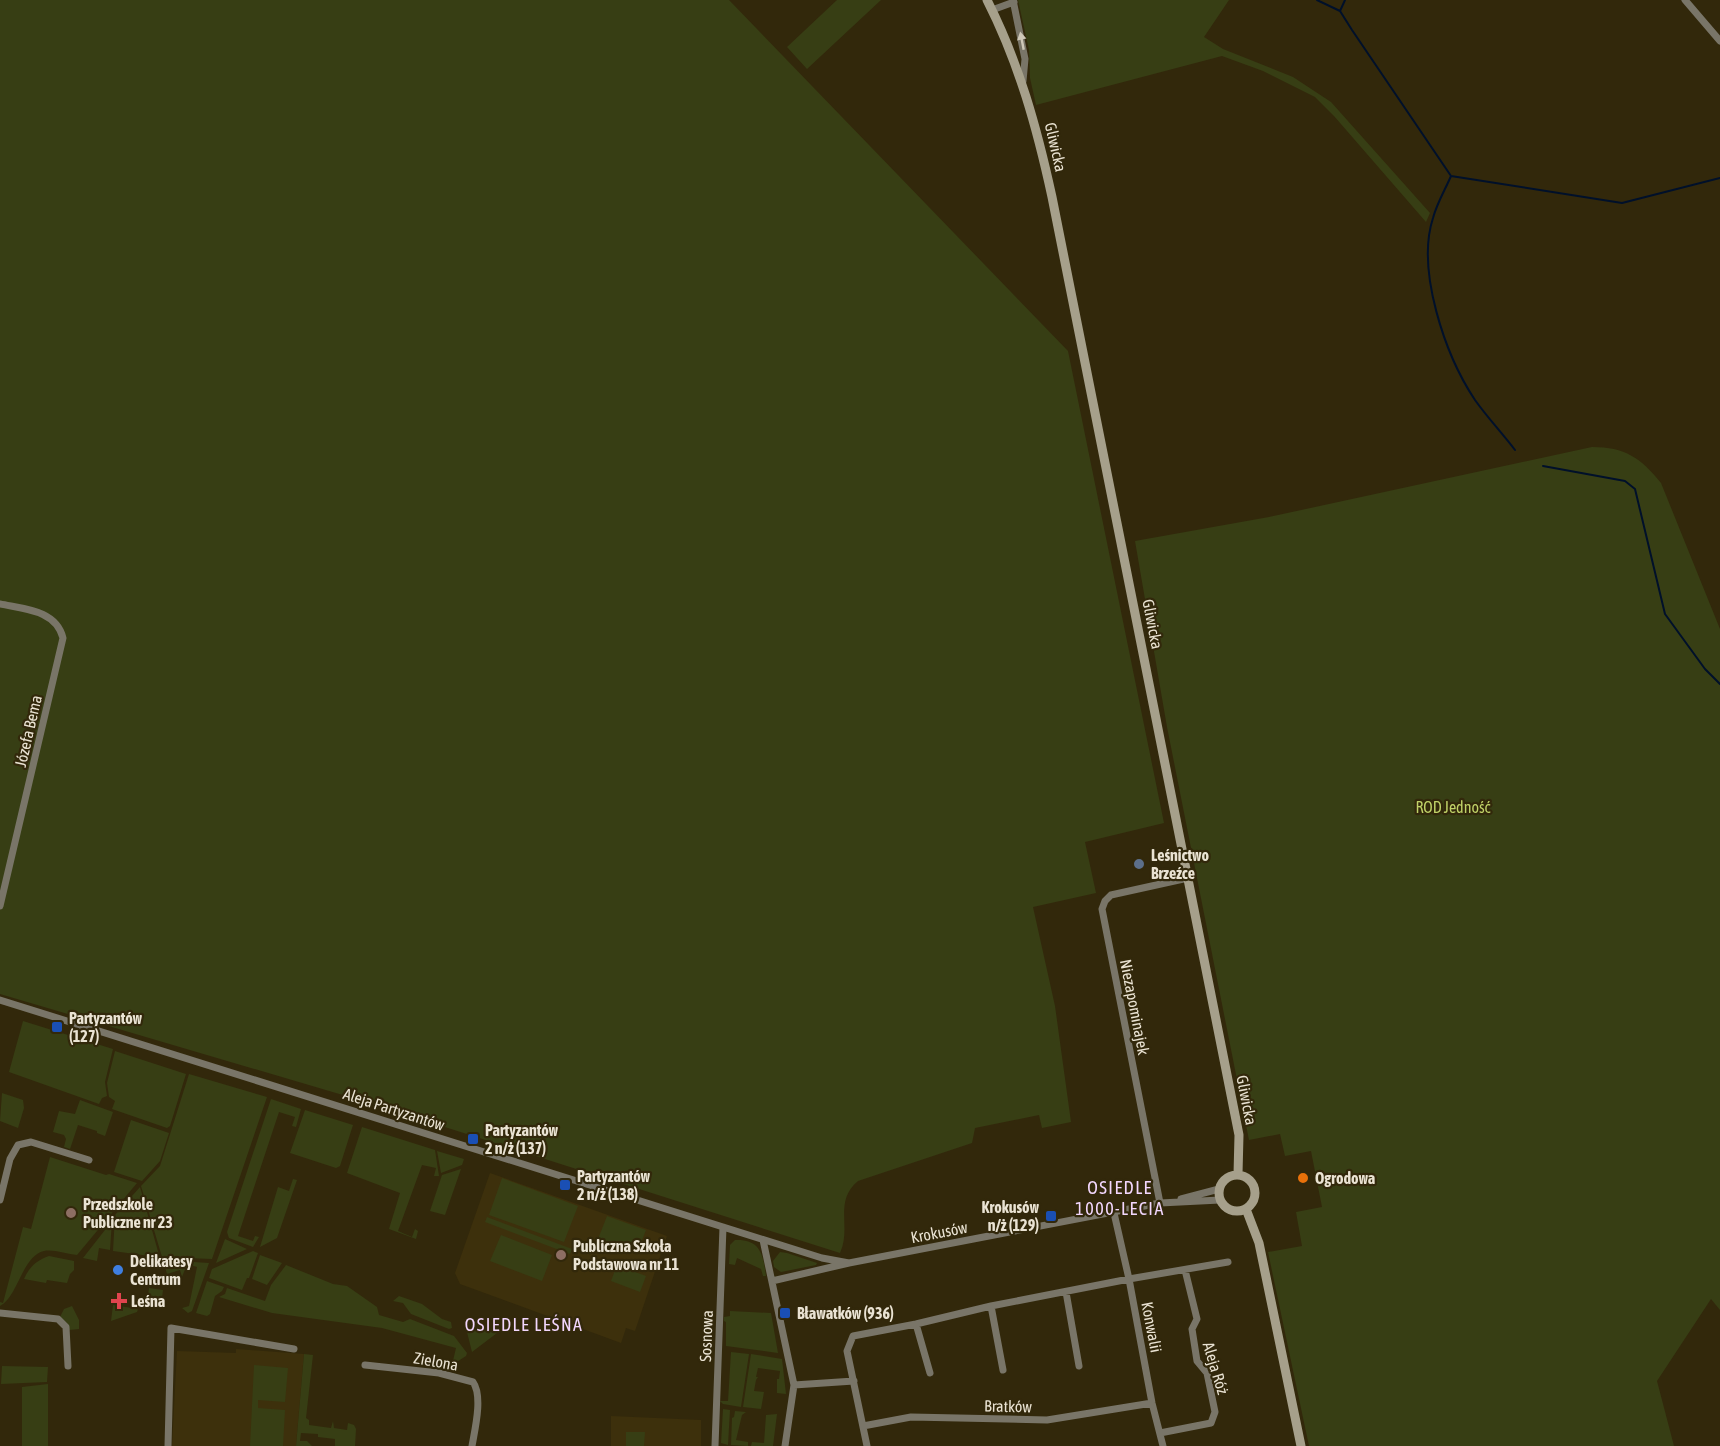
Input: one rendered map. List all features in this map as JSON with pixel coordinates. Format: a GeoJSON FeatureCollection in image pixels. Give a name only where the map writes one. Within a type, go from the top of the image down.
{"type":"FeatureCollection","features":[{"type":"Feature","properties":{"kind":"main road","name":"Gliwicka"},"geometry":{"type":"LineString","coordinates":[[987,0],[1023,81],[1037,130],[1055,212],[1239,1135],[1238,1174]]}},
{"type":"Feature","properties":{"kind":"main road"},"geometry":{"type":"LineString","coordinates":[[1238,1174],[1250,1180],[1255,1190],[1253,1201],[1246,1209],[1236,1211],[1231,1210],[1220,1200],[1219,1188],[1227,1177],[1238,1174]]}},
{"type":"Feature","properties":{"kind":"main road"},"geometry":{"type":"LineString","coordinates":[[1246,1209],[1259,1243],[1301,1446]]}},
{"type":"Feature","properties":{"kind":"street"},"geometry":{"type":"LineString","coordinates":[[1686,0],[1720,41]]}},
{"type":"Feature","properties":{"kind":"street","name":"Gliwicka"},"geometry":{"type":"LineString","coordinates":[[992,10],[1013,1],[1025,58],[1023,81]]}},
{"type":"Feature","properties":{"kind":"street","name":"Józefa Bema"},"geometry":{"type":"LineString","coordinates":[[0,604],[41,613],[56,622],[63,638],[0,906]]}},
{"type":"Feature","properties":{"kind":"street","name":"Niezapominajek"},"geometry":{"type":"LineString","coordinates":[[1160,1203],[1102,909],[1105,901],[1111,895],[1188,878]]}},
{"type":"Feature","properties":{"kind":"street","name":"Aleja Partyzantów"},"geometry":{"type":"LineString","coordinates":[[0,1000],[763,1240],[822,1258],[849,1263]]}},
{"type":"Feature","properties":{"kind":"street"},"geometry":{"type":"LineString","coordinates":[[0,1200],[10,1160],[18,1145],[31,1142],[90,1160]]}},
{"type":"Feature","properties":{"kind":"street","name":"Krokusów"},"geometry":{"type":"LineString","coordinates":[[1176,1201],[1219,1188]]}},
{"type":"Feature","properties":{"kind":"street","name":"Krokusów"},"geometry":{"type":"LineString","coordinates":[[772,1281],[849,1263],[1160,1203],[1220,1200]]}},
{"type":"Feature","properties":{"kind":"street","name":"Konwalii"},"geometry":{"type":"LineString","coordinates":[[1114,1213],[1163,1446]]}},
{"type":"Feature","properties":{"kind":"street","name":"Sosnowa"},"geometry":{"type":"LineString","coordinates":[[715,1446],[723,1227]]}},
{"type":"Feature","properties":{"kind":"street"},"geometry":{"type":"LineString","coordinates":[[763,1240],[794,1385],[785,1446]]}},
{"type":"Feature","properties":{"kind":"street"},"geometry":{"type":"LineString","coordinates":[[867,1446],[847,1351],[852,1336],[991,1306],[1228,1262]]}},
{"type":"Feature","properties":{"kind":"street","name":"Aleja Róż"},"geometry":{"type":"LineString","coordinates":[[1160,1433],[1211,1423],[1215,1412],[1207,1373],[1197,1361],[1192,1329],[1197,1319],[1185,1270]]}},
{"type":"Feature","properties":{"kind":"street"},"geometry":{"type":"LineString","coordinates":[[1066,1292],[1079,1366]]}},
{"type":"Feature","properties":{"kind":"street"},"geometry":{"type":"LineString","coordinates":[[991,1306],[1003,1370]]}},
{"type":"Feature","properties":{"kind":"street"},"geometry":{"type":"LineString","coordinates":[[0,1314],[58,1319],[66,1327],[68,1366]]}},
{"type":"Feature","properties":{"kind":"street"},"geometry":{"type":"LineString","coordinates":[[916,1324],[930,1373]]}},
{"type":"Feature","properties":{"kind":"street"},"geometry":{"type":"LineString","coordinates":[[168,1446],[171,1328],[294,1349]]}},
{"type":"Feature","properties":{"kind":"street","name":"Zielona"},"geometry":{"type":"LineString","coordinates":[[365,1365],[439,1373],[473,1382],[476,1386],[477,1417],[472,1446]]}},
{"type":"Feature","properties":{"kind":"street"},"geometry":{"type":"LineString","coordinates":[[794,1385],[854,1381]]}},
{"type":"Feature","properties":{"kind":"street","name":"Bratków"},"geometry":{"type":"LineString","coordinates":[[863,1426],[911,1417],[1047,1420],[1152,1402]]}},
{"type":"Feature","properties":{"kind":"shaded area","name":"Publiczna Szkoła Podstawowa nr 11"},"geometry":{"type":"Polygon","coordinates":[[[490,1173],[667,1236],[635,1331],[626,1328],[621,1343],[460,1284],[455,1273],[490,1173]]]}},
{"type":"Feature","properties":{"kind":"shaded area"},"geometry":{"type":"Polygon","coordinates":[[[236,1349],[304,1354],[296,1446],[172,1446],[177,1351],[236,1353],[236,1349]]]}},
{"type":"Feature","properties":{"kind":"shaded area"},"geometry":{"type":"Polygon","coordinates":[[[611,1416],[701,1420],[701,1446],[611,1446],[611,1416]]]}},
{"type":"Feature","properties":{"kind":"green space"},"geometry":{"type":"Polygon","coordinates":[[[0,0],[729,0],[1068,351],[1164,823],[1085,842],[1096,893],[1033,907],[1055,1006],[1071,1122],[1042,1128],[1039,1115],[975,1128],[972,1143],[858,1181],[846,1197],[844,1234],[840,1253],[363,1101],[0,994],[0,0]]]}},
{"type":"Feature","properties":{"kind":"green space"},"geometry":{"type":"Polygon","coordinates":[[[837,0],[881,0],[807,69],[787,47],[837,0]]]}},
{"type":"Feature","properties":{"kind":"green space"},"geometry":{"type":"Polygon","coordinates":[[[1018,0],[1229,0],[1204,37],[1223,49],[1293,77],[1331,102],[1430,213],[1426,222],[1315,97],[1263,71],[1222,56],[1036,105],[1030,78],[1029,50],[1018,0]]]}},
{"type":"Feature","properties":{"kind":"green space","name":"ROD Jedność"},"geometry":{"type":"Polygon","coordinates":[[[1592,447],[1614,449],[1631,456],[1646,467],[1661,483],[1720,629],[1720,1310],[1711,1299],[1657,1381],[1674,1446],[1309,1446],[1268,1252],[1302,1246],[1296,1212],[1322,1207],[1311,1151],[1285,1156],[1280,1134],[1249,1140],[1167,727],[1135,541],[1269,517],[1592,447]]]}},
{"type":"Feature","properties":{"kind":"green space"},"geometry":{"type":"Polygon","coordinates":[[[23,1021],[113,1049],[105,1082],[107,1096],[102,1098],[99,1104],[9,1072],[23,1021]]]}},
{"type":"Feature","properties":{"kind":"green space"},"geometry":{"type":"Polygon","coordinates":[[[115,1051],[186,1074],[170,1126],[167,1128],[112,1109],[115,1101],[109,1097],[107,1083],[115,1051]]]}},
{"type":"Feature","properties":{"kind":"green space"},"geometry":{"type":"Polygon","coordinates":[[[189,1074],[267,1097],[212,1259],[162,1257],[141,1186],[160,1166],[189,1074]]]}},
{"type":"Feature","properties":{"kind":"green space"},"geometry":{"type":"Polygon","coordinates":[[[2,1093],[23,1100],[24,1108],[18,1128],[0,1121],[2,1093]]]}},
{"type":"Feature","properties":{"kind":"green space"},"geometry":{"type":"Polygon","coordinates":[[[271,1099],[301,1109],[296,1127],[292,1126],[295,1117],[279,1112],[238,1236],[253,1241],[255,1236],[259,1237],[253,1247],[229,1238],[227,1232],[271,1099]]]}},
{"type":"Feature","properties":{"kind":"green space"},"geometry":{"type":"Polygon","coordinates":[[[80,1100],[113,1112],[105,1136],[78,1125],[70,1149],[64,1147],[66,1139],[64,1135],[53,1132],[59,1111],[75,1114],[80,1100]]]}},
{"type":"Feature","properties":{"kind":"green space"},"geometry":{"type":"Polygon","coordinates":[[[305,1110],[353,1125],[340,1166],[336,1168],[290,1153],[305,1110]]]}},
{"type":"Feature","properties":{"kind":"green space"},"geometry":{"type":"Polygon","coordinates":[[[131,1120],[169,1133],[160,1161],[142,1181],[114,1172],[131,1120]]]}},
{"type":"Feature","properties":{"kind":"green space"},"geometry":{"type":"Polygon","coordinates":[[[362,1127],[435,1150],[439,1176],[434,1176],[436,1168],[422,1165],[398,1231],[412,1237],[415,1229],[418,1231],[416,1239],[389,1229],[400,1193],[347,1173],[362,1127]]]}},
{"type":"Feature","properties":{"kind":"green space"},"geometry":{"type":"Polygon","coordinates":[[[437,1151],[464,1159],[462,1165],[441,1173],[437,1151]]]}},
{"type":"Feature","properties":{"kind":"green space","name":"Przedszkole Publiczne nr 23"},"geometry":{"type":"Polygon","coordinates":[[[50,1157],[137,1183],[77,1255],[44,1251],[30,1260],[11,1294],[6,1301],[0,1306],[0,1302],[3,1303],[23,1227],[31,1229],[50,1157]]]}},
{"type":"Feature","properties":{"kind":"green space"},"geometry":{"type":"Polygon","coordinates":[[[461,1169],[445,1215],[430,1211],[442,1175],[461,1169]]]}},
{"type":"Feature","properties":{"kind":"green space"},"geometry":{"type":"Polygon","coordinates":[[[502,1178],[578,1206],[564,1242],[489,1215],[502,1178]]]}},
{"type":"Feature","properties":{"kind":"green space"},"geometry":{"type":"Polygon","coordinates":[[[293,1179],[297,1180],[277,1238],[260,1247],[278,1187],[289,1191],[293,1179]]]}},
{"type":"Feature","properties":{"kind":"green space"},"geometry":{"type":"Polygon","coordinates":[[[140,1187],[159,1255],[157,1257],[113,1251],[115,1215],[140,1187]]]}},
{"type":"Feature","properties":{"kind":"green space"},"geometry":{"type":"Polygon","coordinates":[[[607,1216],[646,1230],[637,1253],[598,1239],[607,1216]]]}},
{"type":"Feature","properties":{"kind":"green space"},"geometry":{"type":"Polygon","coordinates":[[[487,1217],[572,1249],[570,1254],[485,1222],[487,1217]]]}},
{"type":"Feature","properties":{"kind":"green space"},"geometry":{"type":"Polygon","coordinates":[[[112,1221],[110,1250],[99,1248],[97,1261],[83,1258],[112,1221]]]}},
{"type":"Feature","properties":{"kind":"green space"},"geometry":{"type":"Polygon","coordinates":[[[501,1235],[552,1255],[542,1281],[490,1261],[501,1235]]]}},
{"type":"Feature","properties":{"kind":"green space"},"geometry":{"type":"Polygon","coordinates":[[[225,1239],[247,1249],[216,1263],[225,1239]]]}},
{"type":"Feature","properties":{"kind":"green space"},"geometry":{"type":"Polygon","coordinates":[[[735,1240],[744,1240],[755,1245],[762,1255],[766,1276],[763,1276],[761,1269],[737,1258],[735,1265],[729,1264],[730,1245],[735,1240]]]}},
{"type":"Feature","properties":{"kind":"green space"},"geometry":{"type":"Polygon","coordinates":[[[253,1251],[258,1253],[242,1290],[209,1278],[212,1269],[253,1251]]]}},
{"type":"Feature","properties":{"kind":"green space"},"geometry":{"type":"Polygon","coordinates":[[[780,1252],[817,1263],[781,1272],[774,1267],[773,1261],[780,1252]]]}},
{"type":"Feature","properties":{"kind":"green space"},"geometry":{"type":"Polygon","coordinates":[[[260,1255],[282,1263],[267,1285],[252,1279],[260,1255]]]}},
{"type":"Feature","properties":{"kind":"green space"},"geometry":{"type":"Polygon","coordinates":[[[49,1256],[74,1261],[74,1270],[67,1283],[47,1280],[46,1283],[24,1279],[34,1264],[49,1256]]]}},
{"type":"Feature","properties":{"kind":"green space"},"geometry":{"type":"Polygon","coordinates":[[[163,1260],[209,1263],[192,1311],[188,1313],[182,1308],[189,1306],[197,1267],[187,1264],[182,1277],[180,1270],[167,1274],[163,1260]]]}},
{"type":"Feature","properties":{"kind":"green space"},"geometry":{"type":"Polygon","coordinates":[[[286,1265],[333,1284],[347,1286],[377,1307],[379,1315],[403,1322],[410,1319],[454,1336],[467,1353],[466,1356],[452,1365],[456,1348],[382,1328],[272,1313],[219,1297],[225,1294],[227,1288],[265,1301],[271,1285],[286,1265]]]}},
{"type":"Feature","properties":{"kind":"green space"},"geometry":{"type":"Polygon","coordinates":[[[617,1265],[646,1276],[640,1292],[611,1281],[617,1265]]]}},
{"type":"Feature","properties":{"kind":"green space"},"geometry":{"type":"Polygon","coordinates":[[[207,1281],[224,1287],[215,1296],[210,1314],[207,1316],[196,1313],[207,1281]]]}},
{"type":"Feature","properties":{"kind":"green space"},"geometry":{"type":"Polygon","coordinates":[[[149,1288],[163,1290],[161,1306],[147,1304],[149,1288]]]}},
{"type":"Feature","properties":{"kind":"green space"},"geometry":{"type":"Polygon","coordinates":[[[399,1296],[422,1304],[442,1319],[451,1322],[452,1328],[449,1329],[411,1314],[403,1303],[393,1301],[399,1296]]]}},
{"type":"Feature","properties":{"kind":"green space"},"geometry":{"type":"Polygon","coordinates":[[[113,1305],[138,1309],[137,1312],[111,1321],[113,1305]]]}},
{"type":"Feature","properties":{"kind":"green space"},"geometry":{"type":"Polygon","coordinates":[[[72,1306],[79,1320],[79,1329],[69,1330],[67,1323],[60,1317],[64,1309],[72,1306]]]}},
{"type":"Feature","properties":{"kind":"green space"},"geometry":{"type":"Polygon","coordinates":[[[730,1311],[771,1313],[778,1353],[726,1346],[724,1317],[730,1316],[730,1311]]]}},
{"type":"Feature","properties":{"kind":"green space"},"geometry":{"type":"Polygon","coordinates":[[[466,1328],[497,1333],[472,1352],[466,1328]]]}},
{"type":"Feature","properties":{"kind":"green space"},"geometry":{"type":"Polygon","coordinates":[[[731,1352],[749,1354],[741,1407],[723,1404],[720,1401],[728,1401],[731,1352]]]}},
{"type":"Feature","properties":{"kind":"green space"},"geometry":{"type":"Polygon","coordinates":[[[304,1354],[313,1355],[306,1418],[309,1420],[309,1425],[331,1428],[333,1421],[334,1428],[347,1430],[348,1423],[354,1425],[356,1429],[355,1446],[335,1446],[335,1439],[318,1437],[318,1434],[301,1433],[300,1441],[307,1441],[312,1446],[296,1446],[304,1354]]]}},
{"type":"Feature","properties":{"kind":"green space"},"geometry":{"type":"Polygon","coordinates":[[[751,1354],[782,1359],[786,1394],[777,1393],[777,1379],[779,1379],[780,1371],[758,1368],[754,1391],[764,1392],[761,1409],[743,1407],[751,1354]]]}},
{"type":"Feature","properties":{"kind":"green space"},"geometry":{"type":"Polygon","coordinates":[[[254,1365],[288,1368],[285,1402],[258,1400],[258,1408],[285,1410],[283,1446],[250,1446],[254,1365]]]}},
{"type":"Feature","properties":{"kind":"green space"},"geometry":{"type":"Polygon","coordinates":[[[2,1366],[48,1367],[47,1382],[1,1384],[2,1366]]]}},
{"type":"Feature","properties":{"kind":"green space"},"geometry":{"type":"Polygon","coordinates":[[[48,1384],[48,1446],[22,1446],[22,1387],[48,1384]]]}},
{"type":"Feature","properties":{"kind":"green space"},"geometry":{"type":"Polygon","coordinates":[[[723,1409],[730,1410],[728,1445],[721,1443],[723,1409]]]}},
{"type":"Feature","properties":{"kind":"green space"},"geometry":{"type":"Polygon","coordinates":[[[735,1411],[746,1412],[742,1415],[736,1440],[748,1442],[748,1446],[731,1445],[732,1418],[735,1411]]]}},
{"type":"Feature","properties":{"kind":"green space"},"geometry":{"type":"Polygon","coordinates":[[[777,1414],[773,1446],[751,1446],[752,1442],[764,1443],[766,1415],[777,1414]]]}},
{"type":"Feature","properties":{"kind":"green space"},"geometry":{"type":"Polygon","coordinates":[[[626,1432],[645,1432],[644,1446],[626,1446],[626,1432]]]}},
{"type":"Feature","properties":{"kind":"waterway"},"geometry":{"type":"LineString","coordinates":[[1317,0],[1340,11]]}},
{"type":"Feature","properties":{"kind":"waterway"},"geometry":{"type":"LineString","coordinates":[[1345,0],[1340,11],[1451,176],[1622,203],[1720,178]]}},
{"type":"Feature","properties":{"kind":"waterway"},"geometry":{"type":"LineString","coordinates":[[1451,176],[1435,212],[1429,239],[1428,262],[1436,312],[1453,360],[1464,381],[1475,400],[1515,450]]}},
{"type":"Feature","properties":{"kind":"waterway"},"geometry":{"type":"LineString","coordinates":[[1543,466],[1625,481],[1635,489],[1665,614],[1705,669],[1720,684]]}},
{"type":"Feature","properties":{"kind":"place","name":"Leśnictwo Brzeźce"},"geometry":{"type":"Point","coordinates":[1139,864]}},
{"type":"Feature","properties":{"kind":"place","name":"Partyzantów (127)"},"geometry":{"type":"Point","coordinates":[57,1027]}},
{"type":"Feature","properties":{"kind":"place","name":"Partyzantów 2 n/ż (137)"},"geometry":{"type":"Point","coordinates":[473,1139]}},
{"type":"Feature","properties":{"kind":"place","name":"Ogrodowa"},"geometry":{"type":"Point","coordinates":[1303,1178]}},
{"type":"Feature","properties":{"kind":"place","name":"Partyzantów 2 n/ż (138)"},"geometry":{"type":"Point","coordinates":[565,1185]}},
{"type":"Feature","properties":{"kind":"place","name":"Przedszkole Publiczne nr 23"},"geometry":{"type":"Point","coordinates":[71,1213]}},
{"type":"Feature","properties":{"kind":"place","name":"Krokusów n/ż (129)"},"geometry":{"type":"Point","coordinates":[1051,1216]}},
{"type":"Feature","properties":{"kind":"place","name":"Publiczna Szkoła Podstawowa nr 11"},"geometry":{"type":"Point","coordinates":[561,1255]}},
{"type":"Feature","properties":{"kind":"place","name":"Delikatesy Centrum"},"geometry":{"type":"Point","coordinates":[118,1270]}},
{"type":"Feature","properties":{"kind":"place","name":"Leśna"},"geometry":{"type":"Point","coordinates":[119,1301]}},
{"type":"Feature","properties":{"kind":"place","name":"Bławatków (936)"},"geometry":{"type":"Point","coordinates":[785,1313]}},
{"type":"Feature","properties":{"kind":"district","name":"OSIEDLE 1000-LECIA"},"geometry":{"type":"Point","coordinates":[1120,1197]}},
{"type":"Feature","properties":{"kind":"district","name":"OSIEDLE LEŚNA"},"geometry":{"type":"Point","coordinates":[524,1324]}}]}
